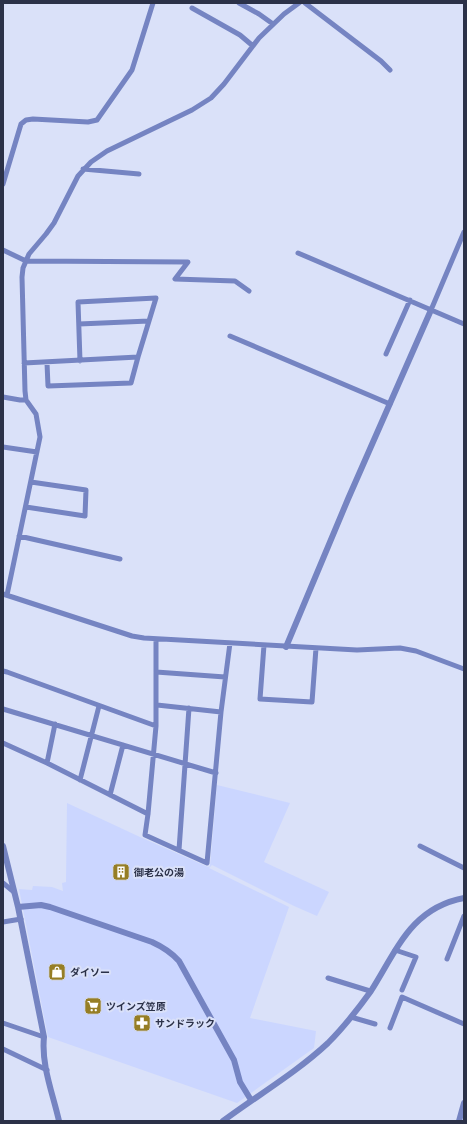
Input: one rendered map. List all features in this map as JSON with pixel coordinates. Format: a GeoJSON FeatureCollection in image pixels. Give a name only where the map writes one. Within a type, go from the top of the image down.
{"type":"FeatureCollection","features":[{"type":"Feature","properties":{"kind":"street"},"geometry":{"type":"LineString","coordinates":[[3,184],[21,124],[26,120],[33,119],[88,122],[97,120],[132,70],[154,3]]}},
{"type":"Feature","properties":{"kind":"street"},"geometry":{"type":"LineString","coordinates":[[239,3],[259,14],[272,24]]}},
{"type":"Feature","properties":{"kind":"street"},"geometry":{"type":"LineString","coordinates":[[299,3],[272,24],[211,98],[192,110],[107,151],[91,162],[78,176],[54,223],[29,254],[22,277],[26,400],[36,414],[40,437],[26,507],[5,594],[132,636],[156,640],[357,650],[400,648],[416,651],[464,669]]}},
{"type":"Feature","properties":{"kind":"street"},"geometry":{"type":"LineString","coordinates":[[304,3],[381,61],[390,70]]}},
{"type":"Feature","properties":{"kind":"street"},"geometry":{"type":"LineString","coordinates":[[192,8],[240,35],[253,46]]}},
{"type":"Feature","properties":{"kind":"street"},"geometry":{"type":"LineString","coordinates":[[84,169],[138,174]]}},
{"type":"Feature","properties":{"kind":"street"},"geometry":{"type":"LineString","coordinates":[[286,647],[464,232]]}},
{"type":"Feature","properties":{"kind":"street"},"geometry":{"type":"LineString","coordinates":[[3,250],[26,261],[188,262],[175,279],[234,281],[249,290]]}},
{"type":"Feature","properties":{"kind":"street"},"geometry":{"type":"LineString","coordinates":[[298,252],[464,324]]}},
{"type":"Feature","properties":{"kind":"street"},"geometry":{"type":"LineString","coordinates":[[47,363],[48,386],[130,383],[156,298],[78,302],[80,360]]}},
{"type":"Feature","properties":{"kind":"street"},"geometry":{"type":"LineString","coordinates":[[386,354],[410,300]]}},
{"type":"Feature","properties":{"kind":"street"},"geometry":{"type":"LineString","coordinates":[[78,324],[149,321]]}},
{"type":"Feature","properties":{"kind":"street"},"geometry":{"type":"LineString","coordinates":[[230,336],[390,404]]}},
{"type":"Feature","properties":{"kind":"street"},"geometry":{"type":"LineString","coordinates":[[24,363],[47,363],[138,357]]}},
{"type":"Feature","properties":{"kind":"street"},"geometry":{"type":"LineString","coordinates":[[3,397],[26,400]]}},
{"type":"Feature","properties":{"kind":"street"},"geometry":{"type":"LineString","coordinates":[[3,447],[37,452]]}},
{"type":"Feature","properties":{"kind":"street"},"geometry":{"type":"LineString","coordinates":[[26,507],[85,516],[86,490],[31,482]]}},
{"type":"Feature","properties":{"kind":"street"},"geometry":{"type":"LineString","coordinates":[[19,536],[120,560]]}},
{"type":"Feature","properties":{"kind":"street"},"geometry":{"type":"LineString","coordinates":[[156,640],[156,726],[145,835],[207,863],[221,712],[230,644]]}},
{"type":"Feature","properties":{"kind":"street"},"geometry":{"type":"LineString","coordinates":[[264,645],[260,699],[312,702],[316,648]]}},
{"type":"Feature","properties":{"kind":"street"},"geometry":{"type":"LineString","coordinates":[[3,671],[156,726]]}},
{"type":"Feature","properties":{"kind":"street"},"geometry":{"type":"LineString","coordinates":[[156,672],[225,677]]}},
{"type":"Feature","properties":{"kind":"street"},"geometry":{"type":"LineString","coordinates":[[157,705],[221,712]]}},
{"type":"Feature","properties":{"kind":"street"},"geometry":{"type":"LineString","coordinates":[[80,780],[90,735],[99,706]]}},
{"type":"Feature","properties":{"kind":"street"},"geometry":{"type":"LineString","coordinates":[[179,850],[189,708]]}},
{"type":"Feature","properties":{"kind":"street"},"geometry":{"type":"LineString","coordinates":[[3,709],[216,773]]}},
{"type":"Feature","properties":{"kind":"street"},"geometry":{"type":"LineString","coordinates":[[47,763],[55,724]]}},
{"type":"Feature","properties":{"kind":"street"},"geometry":{"type":"LineString","coordinates":[[3,743],[47,763],[148,814]]}},
{"type":"Feature","properties":{"kind":"street"},"geometry":{"type":"LineString","coordinates":[[110,795],[123,745]]}},
{"type":"Feature","properties":{"kind":"street"},"geometry":{"type":"LineString","coordinates":[[3,846],[21,919],[44,1037],[43,1047],[47,1070],[59,1121]]}},
{"type":"Feature","properties":{"kind":"street"},"geometry":{"type":"LineString","coordinates":[[420,846],[464,868]]}},
{"type":"Feature","properties":{"kind":"street"},"geometry":{"type":"LineString","coordinates":[[3,883],[14,892]]}},
{"type":"Feature","properties":{"kind":"street"},"geometry":{"type":"LineString","coordinates":[[223,1121],[293,1071],[320,1050],[339,1032],[370,991],[411,927],[426,913],[442,904],[464,898]]}},
{"type":"Feature","properties":{"kind":"street"},"geometry":{"type":"LineString","coordinates":[[18,907],[41,905],[50,907],[152,942],[169,951],[179,961],[234,1060],[240,1082],[251,1100]]}},
{"type":"Feature","properties":{"kind":"street"},"geometry":{"type":"LineString","coordinates":[[446,959],[464,916]]}},
{"type":"Feature","properties":{"kind":"street"},"geometry":{"type":"LineString","coordinates":[[3,922],[21,919]]}},
{"type":"Feature","properties":{"kind":"street"},"geometry":{"type":"LineString","coordinates":[[395,950],[416,957],[402,990]]}},
{"type":"Feature","properties":{"kind":"street"},"geometry":{"type":"LineString","coordinates":[[328,978],[370,991]]}},
{"type":"Feature","properties":{"kind":"street"},"geometry":{"type":"LineString","coordinates":[[390,1028],[402,997],[464,1024]]}},
{"type":"Feature","properties":{"kind":"street"},"geometry":{"type":"LineString","coordinates":[[351,1017],[375,1024]]}},
{"type":"Feature","properties":{"kind":"street"},"geometry":{"type":"LineString","coordinates":[[3,1023],[44,1037]]}},
{"type":"Feature","properties":{"kind":"street"},"geometry":{"type":"LineString","coordinates":[[3,1049],[47,1070]]}},
{"type":"Feature","properties":{"kind":"street"},"geometry":{"type":"LineString","coordinates":[[459,1121],[464,1103]]}},
{"type":"Feature","properties":{"kind":"shaded area"},"geometry":{"type":"Polygon","coordinates":[[[217,785],[290,803],[264,862],[329,892],[317,916],[212,865],[209,868],[289,907],[250,1018],[316,1031],[314,1048],[237,1103],[48,1037],[19,889],[32,890],[33,886],[52,887],[63,891],[62,883],[66,882],[67,803],[208,867],[210,866],[217,785]]]}},
{"type":"Feature","properties":{"kind":"place","name":"御老公の湯"},"geometry":{"type":"Point","coordinates":[121,872]}},
{"type":"Feature","properties":{"kind":"place","name":"ダイソー"},"geometry":{"type":"Point","coordinates":[57,972]}},
{"type":"Feature","properties":{"kind":"place","name":"ツインズ笠原"},"geometry":{"type":"Point","coordinates":[93,1006]}},
{"type":"Feature","properties":{"kind":"place","name":"サンドラック"},"geometry":{"type":"Point","coordinates":[142,1023]}}]}
